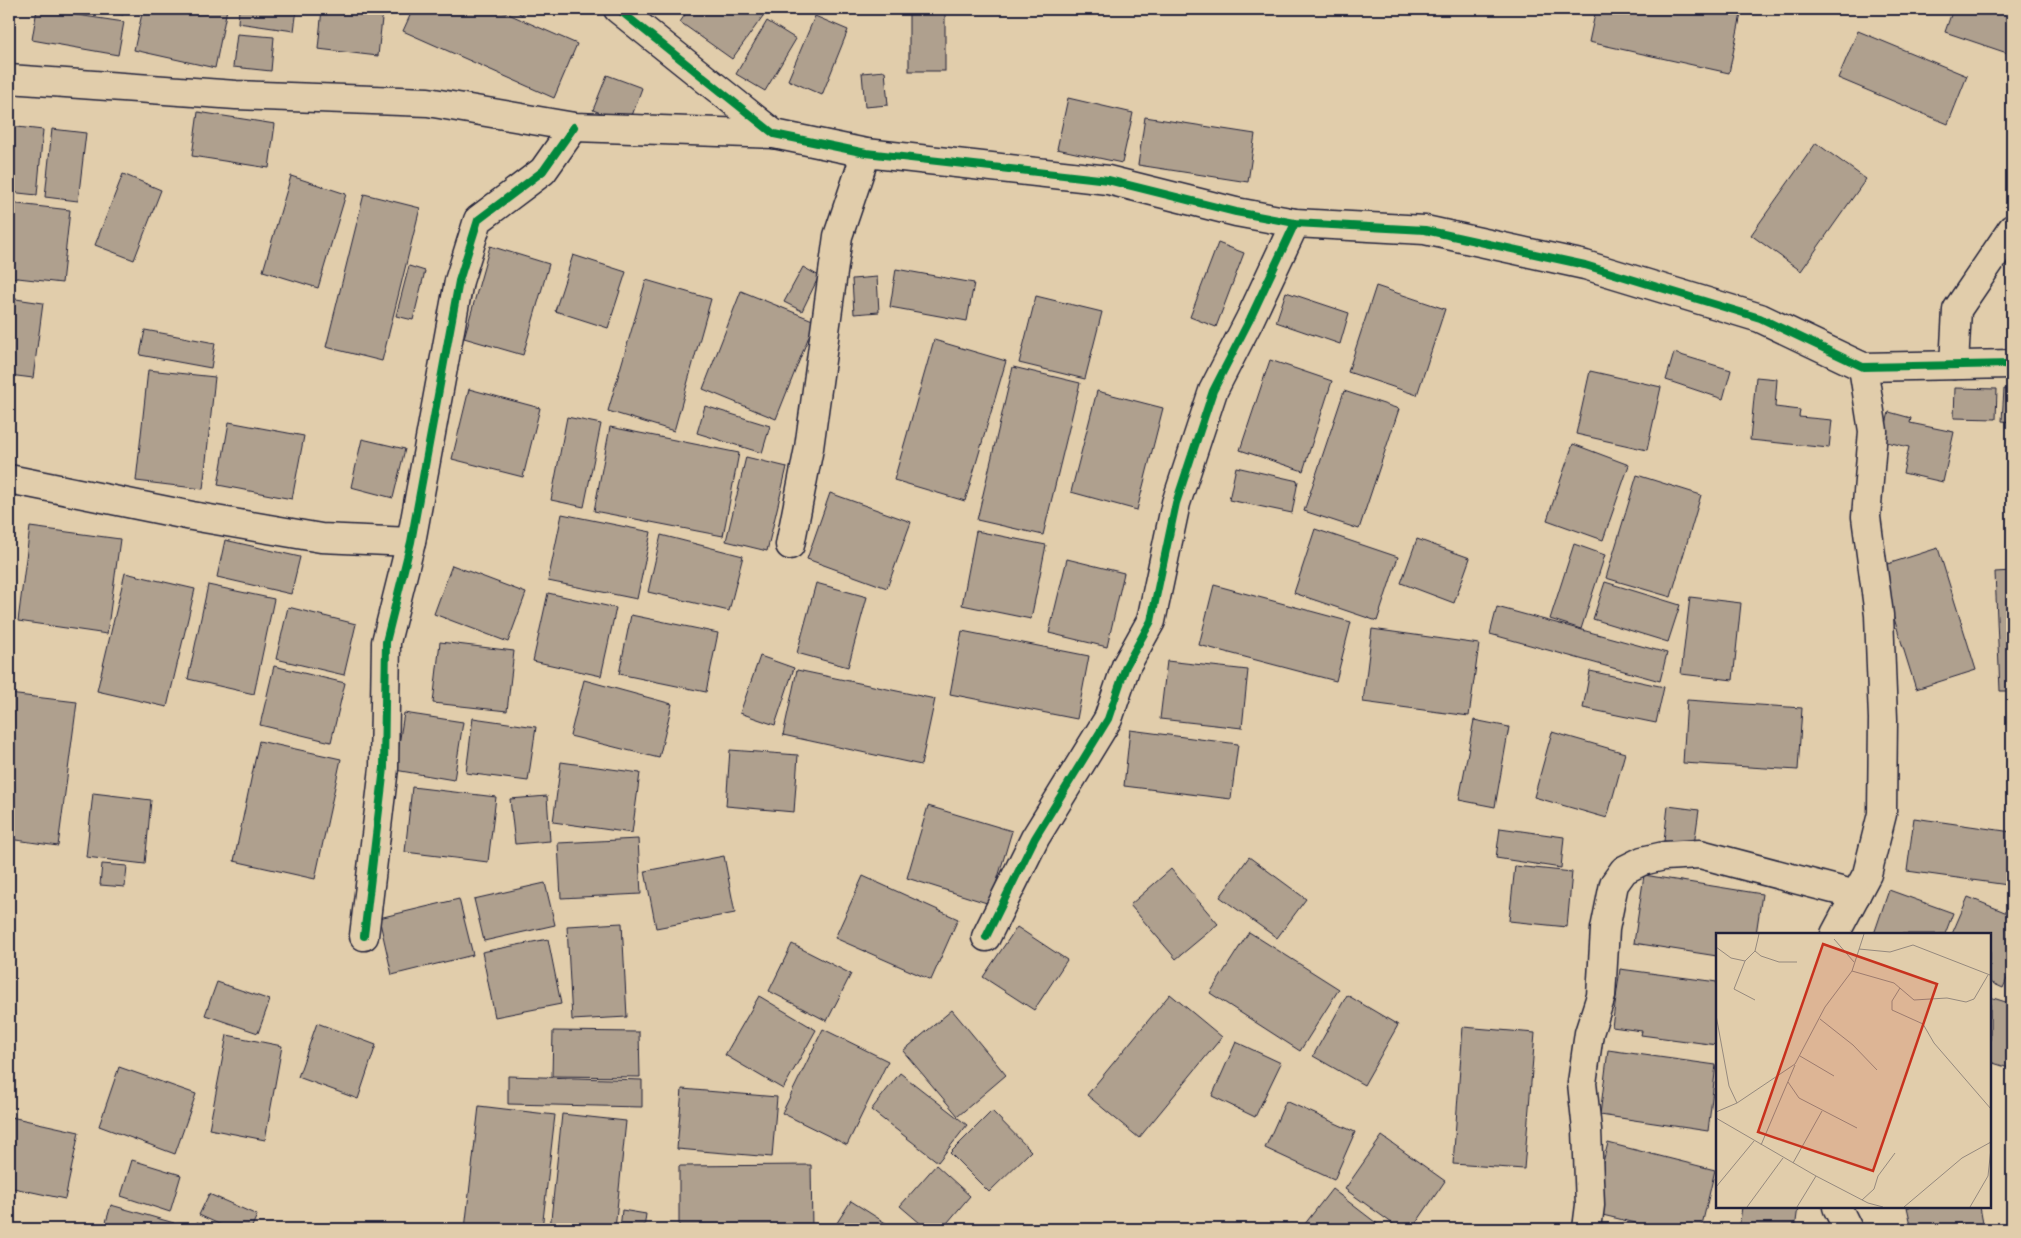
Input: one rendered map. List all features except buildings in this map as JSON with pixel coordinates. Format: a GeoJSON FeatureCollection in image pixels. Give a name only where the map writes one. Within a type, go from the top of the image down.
{"type":"FeatureCollection","features":[{"type":"Feature","properties":{"kind":"street"},"geometry":{"type":"LineString","coordinates":[[618,9],[774,134]]}},
{"type":"Feature","properties":{"kind":"street"},"geometry":{"type":"LineString","coordinates":[[9,79],[236,95],[428,102],[574,128],[774,134],[866,152],[1108,180],[1236,212],[1295,223],[1425,230],[1585,265],[1760,318],[1863,367],[2012,364]]}},
{"type":"Feature","properties":{"kind":"street"},"geometry":{"type":"LineString","coordinates":[[364,936],[384,768],[386,642],[411,542],[459,281],[478,220],[543,172],[574,128]]}},
{"type":"Feature","properties":{"kind":"street"},"geometry":{"type":"LineString","coordinates":[[790,545],[809,448],[838,236],[866,152]]}},
{"type":"Feature","properties":{"kind":"street"},"geometry":{"type":"LineString","coordinates":[[986,937],[1035,838],[1108,719],[1126,666],[1151,621],[1176,503],[1213,391],[1250,319],[1295,223]]}},
{"type":"Feature","properties":{"kind":"street"},"geometry":{"type":"LineString","coordinates":[[1954,365],[1957,310],[2012,230]]}},
{"type":"Feature","properties":{"kind":"street"},"geometry":{"type":"LineString","coordinates":[[1835,933],[1867,874],[1882,814],[1883,719],[1879,615],[1866,518],[1874,431],[1863,367]]}},
{"type":"Feature","properties":{"kind":"street"},"geometry":{"type":"LineString","coordinates":[[9,479],[192,516],[321,538],[411,542]]}},
{"type":"Feature","properties":{"kind":"street"},"geometry":{"type":"LineString","coordinates":[[1587,1229],[1590,1205],[1587,1130],[1582,1083],[1589,1033],[1602,996],[1605,929],[1614,884],[1624,870],[1642,861],[1664,856],[1700,854],[1856,894]]}},
{"type":"Feature","properties":{"kind":"street"},"geometry":{"type":"LineString","coordinates":[[1838,1208],[1848,1229]]}},
{"type":"Feature","properties":{"kind":"cycle path"},"geometry":{"type":"LineString","coordinates":[[618,9],[774,134],[866,153],[1108,180],[1236,212],[1295,223],[1425,230],[1585,265],[1760,318],[1863,367],[2012,364]]}},
{"type":"Feature","properties":{"kind":"cycle path"},"geometry":{"type":"LineString","coordinates":[[364,936],[384,768],[386,642],[411,542],[459,281],[478,220],[543,171],[574,127]]}},
{"type":"Feature","properties":{"kind":"cycle path"},"geometry":{"type":"LineString","coordinates":[[986,937],[1035,838],[1108,719],[1126,666],[1151,621],[1176,503],[1213,391],[1250,319],[1295,223]]}}]}
